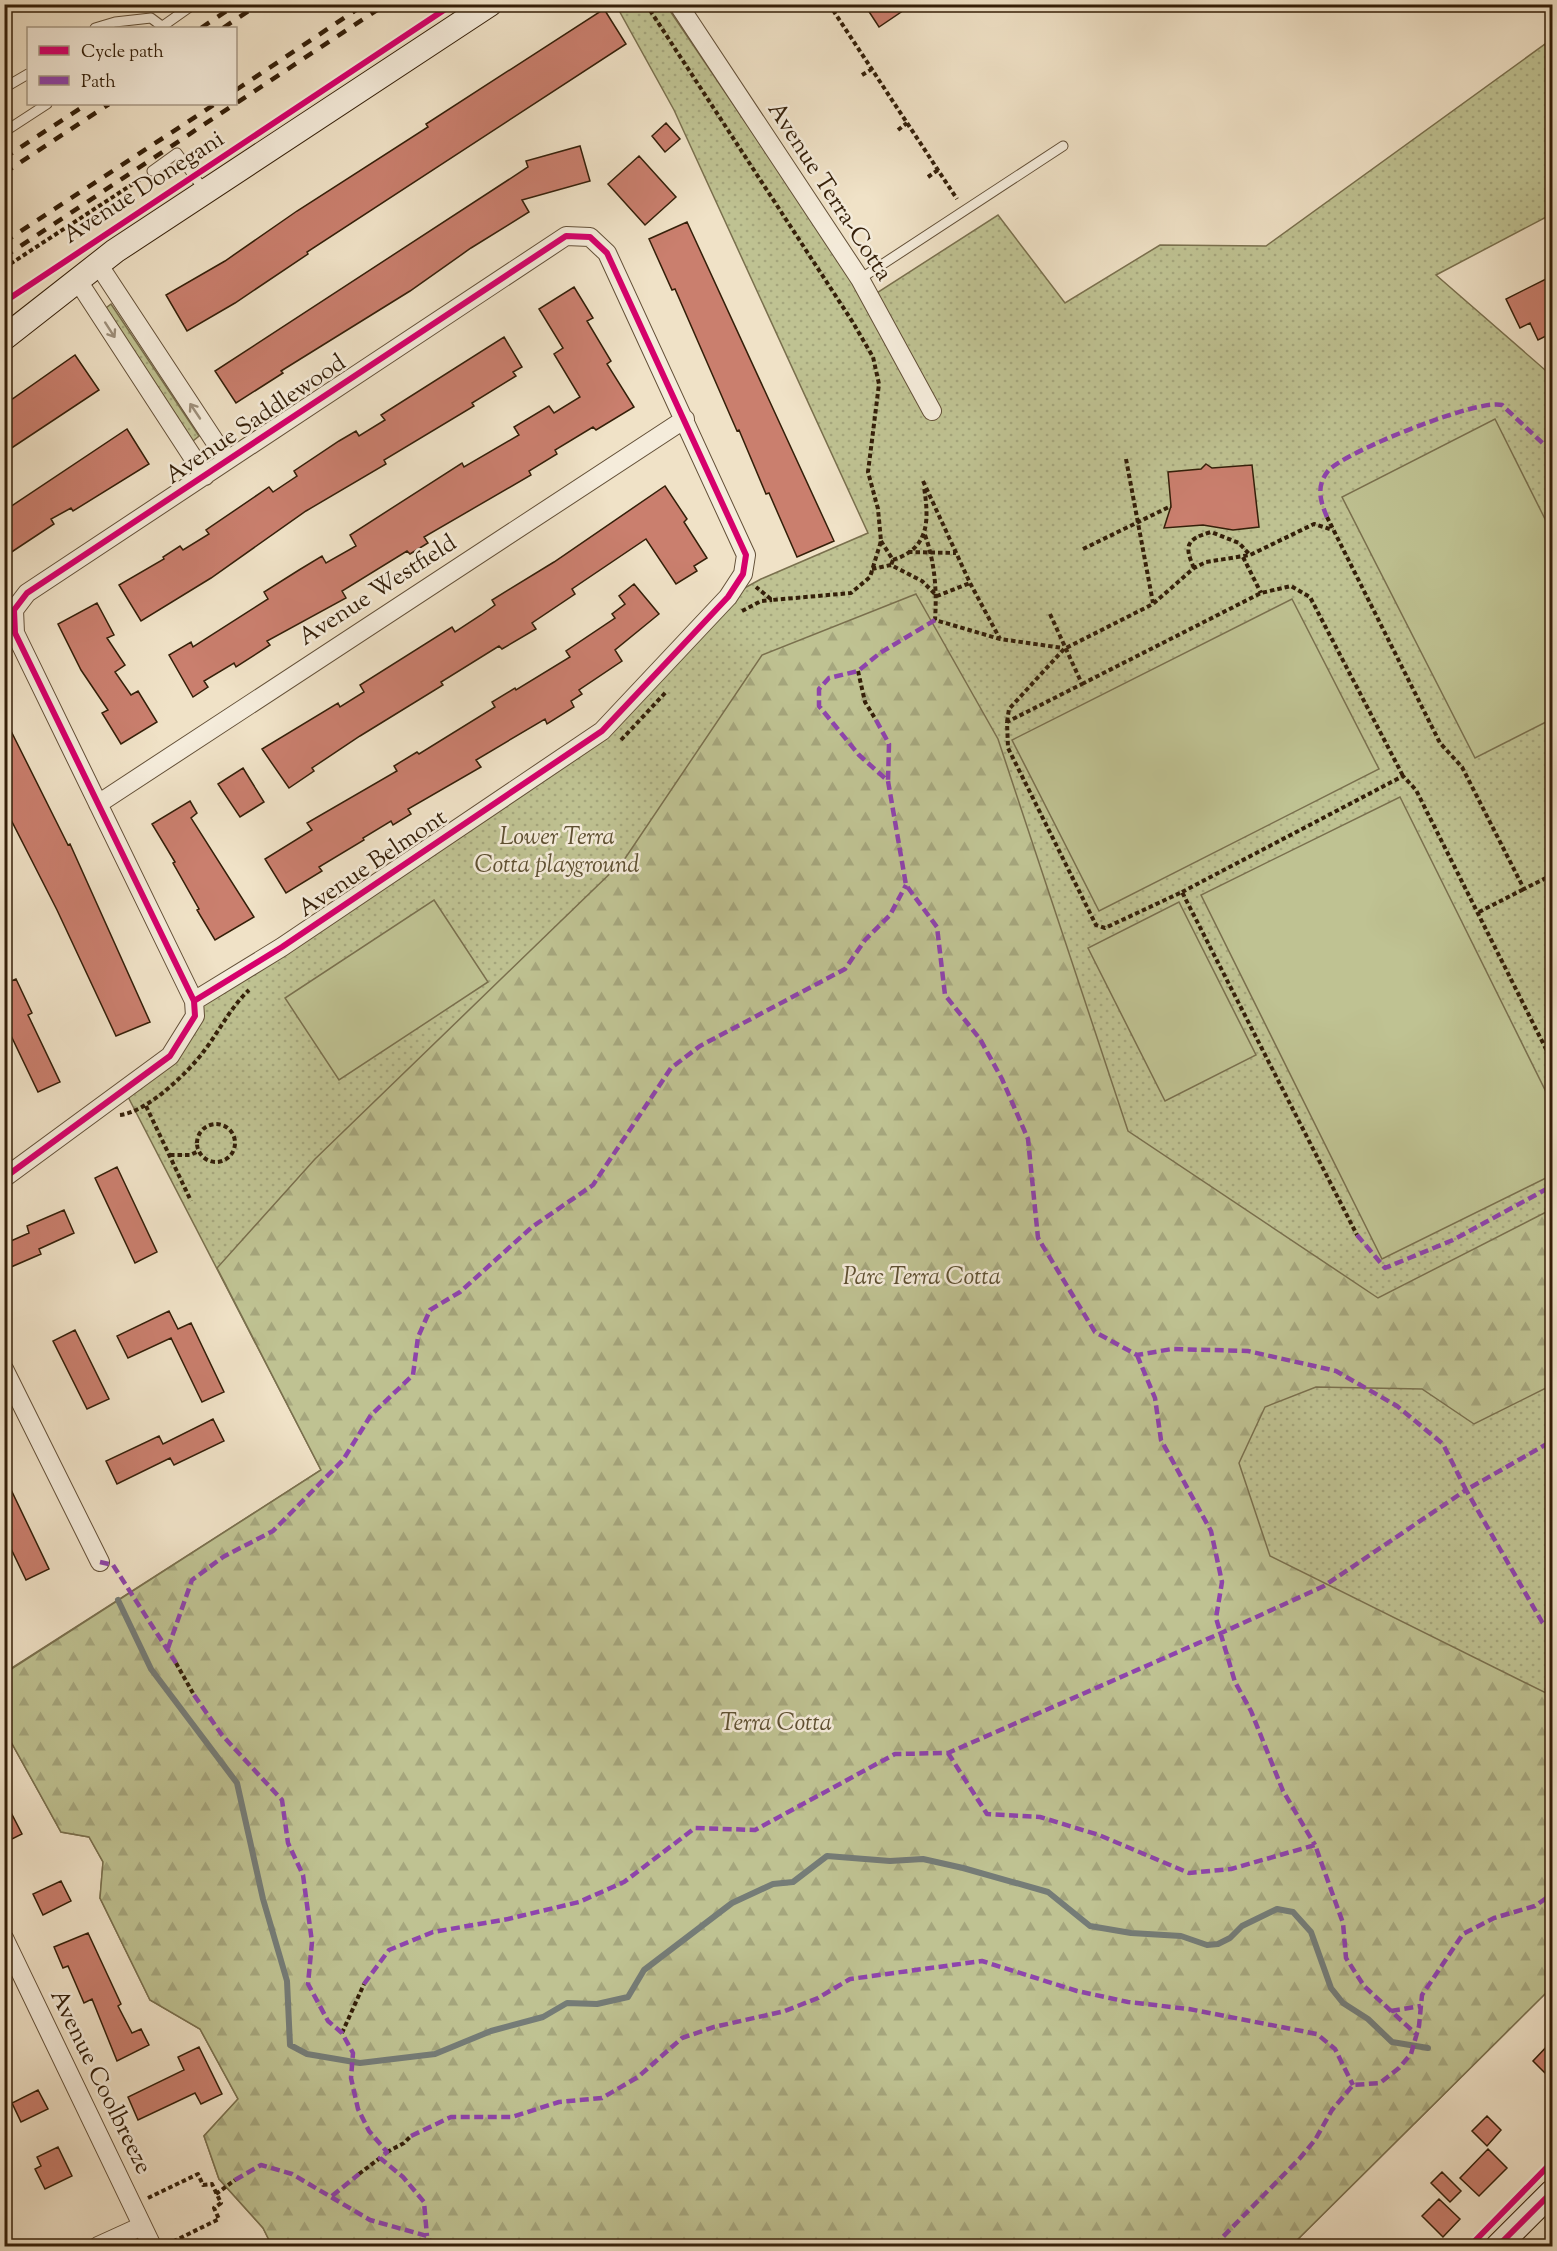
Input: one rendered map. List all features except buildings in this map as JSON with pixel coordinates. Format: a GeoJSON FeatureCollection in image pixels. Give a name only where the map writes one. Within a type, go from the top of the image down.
{"type":"FeatureCollection","features":[{"type":"Feature","properties":{"kind":"street","name":"Avenue Donegani"},"geometry":{"type":"LineString","coordinates":[[4,338],[98,264],[490,4]]}},
{"type":"Feature","properties":{"kind":"street","name":"Avenue Terra-Cotta"},"geometry":{"type":"LineString","coordinates":[[678,4],[860,279],[932,411]]}},
{"type":"Feature","properties":{"kind":"street","name":"Avenue Saddlewood"},"geometry":{"type":"LineString","coordinates":[[194,1000],[15,633],[14,610],[27,592],[566,236],[590,237],[607,253],[746,555]]}},
{"type":"Feature","properties":{"kind":"street"},"geometry":{"type":"LineString","coordinates":[[98,264],[227,460]]}},
{"type":"Feature","properties":{"kind":"street"},"geometry":{"type":"LineString","coordinates":[[78,281],[205,476]]}},
{"type":"Feature","properties":{"kind":"street","name":"Avenue Westfield"},"geometry":{"type":"LineString","coordinates":[[98,804],[685,419]]}},
{"type":"Feature","properties":{"kind":"street","name":"Avenue Belmont"},"geometry":{"type":"LineString","coordinates":[[194,1000],[282,947],[602,731],[728,597],[743,574],[746,555]]}},
{"type":"Feature","properties":{"kind":"street"},"geometry":{"type":"LineString","coordinates":[[4,1178],[170,1056],[195,1016],[194,1000]]}},
{"type":"Feature","properties":{"kind":"street"},"geometry":{"type":"LineString","coordinates":[[4,1369],[100,1562]]}},
{"type":"Feature","properties":{"kind":"street","name":"Avenue Coolbreeze"},"geometry":{"type":"LineString","coordinates":[[4,1938],[142,2226],[160,2245]]}},
{"type":"Feature","properties":{"kind":"street"},"geometry":{"type":"LineString","coordinates":[[1498,2247],[1552,2192]]}},
{"type":"Feature","properties":{"kind":"street"},"geometry":{"type":"LineString","coordinates":[[98,2247],[142,2226]]}},
{"type":"Feature","properties":{"kind":"lane"},"geometry":{"type":"LineString","coordinates":[[4,11],[14,4]]}},
{"type":"Feature","properties":{"kind":"lane"},"geometry":{"type":"LineString","coordinates":[[162,27],[194,4]]}},
{"type":"Feature","properties":{"kind":"lane"},"geometry":{"type":"LineString","coordinates":[[98,27],[115,22],[151,18],[160,27]]}},
{"type":"Feature","properties":{"kind":"lane"},"geometry":{"type":"LineString","coordinates":[[4,88],[27,75]]}},
{"type":"Feature","properties":{"kind":"lane"},"geometry":{"type":"LineString","coordinates":[[4,132],[45,105]]}},
{"type":"Feature","properties":{"kind":"lane"},"geometry":{"type":"LineString","coordinates":[[860,279],[1063,146]]}},
{"type":"Feature","properties":{"kind":"lane"},"geometry":{"type":"LineString","coordinates":[[152,171],[177,153],[205,192]]}},
{"type":"Feature","properties":{"kind":"path"},"geometry":{"type":"LineString","coordinates":[[646,4],[873,357],[879,384],[868,472],[878,509],[881,540],[870,577],[851,593],[772,600],[753,585]]}},
{"type":"Feature","properties":{"kind":"path"},"geometry":{"type":"LineString","coordinates":[[829,4],[957,200]]}},
{"type":"Feature","properties":{"kind":"path"},"geometry":{"type":"LineString","coordinates":[[862,75],[872,69]]}},
{"type":"Feature","properties":{"kind":"path"},"geometry":{"type":"LineString","coordinates":[[898,130],[908,123]]}},
{"type":"Feature","properties":{"kind":"path"},"geometry":{"type":"LineString","coordinates":[[928,177],[938,170]]}},
{"type":"Feature","properties":{"kind":"path"},"geometry":{"type":"LineString","coordinates":[[4,268],[152,171]]}},
{"type":"Feature","properties":{"kind":"path"},"geometry":{"type":"LineString","coordinates":[[1125,459],[1153,604]]}},
{"type":"Feature","properties":{"kind":"path"},"geometry":{"type":"LineString","coordinates":[[1000,639],[970,583],[923,481],[928,513],[925,535],[931,553],[937,596],[934,620],[1000,639],[1064,649]]}},
{"type":"Feature","properties":{"kind":"path"},"geometry":{"type":"LineString","coordinates":[[1083,549],[1171,506]]}},
{"type":"Feature","properties":{"kind":"path"},"geometry":{"type":"LineString","coordinates":[[1327,517],[1440,743],[1462,767],[1524,889]]}},
{"type":"Feature","properties":{"kind":"path"},"geometry":{"type":"LineString","coordinates":[[1333,530],[1314,524],[1250,555],[1206,562],[1194,568],[1153,604],[1064,649],[1009,709],[1008,748],[1096,925],[1105,928],[1182,891],[1403,776]]}},
{"type":"Feature","properties":{"kind":"path"},"geometry":{"type":"LineString","coordinates":[[1194,568],[1188,554],[1188,545],[1193,538],[1211,532],[1239,543],[1250,555]]}},
{"type":"Feature","properties":{"kind":"path"},"geometry":{"type":"LineString","coordinates":[[892,560],[907,552],[925,535]]}},
{"type":"Feature","properties":{"kind":"path"},"geometry":{"type":"LineString","coordinates":[[881,540],[892,560],[891,566]]}},
{"type":"Feature","properties":{"kind":"path"},"geometry":{"type":"LineString","coordinates":[[907,552],[956,553]]}},
{"type":"Feature","properties":{"kind":"path"},"geometry":{"type":"LineString","coordinates":[[1243,557],[1261,593]]}},
{"type":"Feature","properties":{"kind":"path"},"geometry":{"type":"LineString","coordinates":[[872,569],[891,566],[922,581],[937,596]]}},
{"type":"Feature","properties":{"kind":"path"},"geometry":{"type":"LineString","coordinates":[[937,596],[970,583]]}},
{"type":"Feature","properties":{"kind":"path"},"geometry":{"type":"LineString","coordinates":[[1007,722],[1261,593],[1291,586],[1310,597],[1403,776],[1416,790],[1552,1061]]}},
{"type":"Feature","properties":{"kind":"path"},"geometry":{"type":"LineString","coordinates":[[1050,614],[1064,649],[1082,684]]}},
{"type":"Feature","properties":{"kind":"path"},"geometry":{"type":"LineString","coordinates":[[858,671],[865,702],[876,720]]}},
{"type":"Feature","properties":{"kind":"path"},"geometry":{"type":"LineString","coordinates":[[1479,912],[1552,875]]}},
{"type":"Feature","properties":{"kind":"path"},"geometry":{"type":"LineString","coordinates":[[1182,891],[1357,1235]]}},
{"type":"Feature","properties":{"kind":"path"},"geometry":{"type":"LineString","coordinates":[[146,1106],[191,1201]]}},
{"type":"Feature","properties":{"kind":"path"},"geometry":{"type":"LineString","coordinates":[[221,1125],[233,1135],[233,1151],[220,1161],[212,1161],[199,1150],[199,1134],[204,1128],[221,1125]]}},
{"type":"Feature","properties":{"kind":"path"},"geometry":{"type":"LineString","coordinates":[[170,1155],[190,1155],[199,1150]]}},
{"type":"Feature","properties":{"kind":"path"},"geometry":{"type":"LineString","coordinates":[[176,1663],[194,1695]]}},
{"type":"Feature","properties":{"kind":"path"},"geometry":{"type":"LineString","coordinates":[[342,2033],[364,1984]]}},
{"type":"Feature","properties":{"kind":"path"},"geometry":{"type":"LineString","coordinates":[[387,2152],[404,2143],[411,2136]]}},
{"type":"Feature","properties":{"kind":"path"},"geometry":{"type":"LineString","coordinates":[[359,2174],[380,2158]]}},
{"type":"Feature","properties":{"kind":"path"},"geometry":{"type":"LineString","coordinates":[[147,2198],[198,2174],[203,2185],[212,2184],[220,2203],[214,2208],[219,2219],[160,2245]]}},
{"type":"Feature","properties":{"kind":"path"},"geometry":{"type":"LineString","coordinates":[[216,2194],[235,2180]]}},
{"type":"Feature","properties":{"kind":"green space","name":"Terra Cotta"},"geometry":{"type":"Polygon","coordinates":[[[616,5],[666,5],[866,300],[998,215],[1065,303],[1160,245],[1266,246],[1552,39],[1552,214],[1436,275],[1552,376],[1552,1987],[1291,2246],[272,2246],[263,2228],[219,2179],[204,2136],[238,2099],[200,2029],[150,2000],[100,1898],[103,1862],[89,1837],[61,1832],[5,1731],[4,1673],[321,1470],[125,1091],[170,1056],[194,1001],[602,731],[728,597],[761,579],[868,533],[674,110],[616,5]]]}},
{"type":"Feature","properties":{"kind":"green space"},"geometry":{"type":"Polygon","coordinates":[[[111,304],[199,436],[193,441],[106,308],[111,304]]]}},
{"type":"Feature","properties":{"kind":"green space"},"geometry":{"type":"Polygon","coordinates":[[[1495,419],[1552,533],[1552,719],[1475,758],[1342,497],[1495,419]]]}},
{"type":"Feature","properties":{"kind":"green space","name":"Terra Cotta"},"geometry":{"type":"Polygon","coordinates":[[[916,594],[998,739],[1128,1131],[1378,1298],[1552,1209],[1552,1385],[1474,1424],[1422,1389],[1316,1387],[1265,1407],[1239,1463],[1270,1556],[1548,1694],[1552,1692],[1552,1987],[1291,2246],[272,2246],[263,2228],[219,2179],[204,2136],[238,2099],[200,2029],[150,2000],[100,1898],[103,1862],[89,1837],[61,1832],[5,1731],[5,1673],[321,1470],[217,1268],[315,1159],[624,860],[762,655],[916,594]]]}},
{"type":"Feature","properties":{"kind":"green space"},"geometry":{"type":"Polygon","coordinates":[[[1292,599],[1379,769],[1099,911],[1012,740],[1292,599]]]}},
{"type":"Feature","properties":{"kind":"green space"},"geometry":{"type":"Polygon","coordinates":[[[1400,797],[1552,1104],[1552,1175],[1382,1259],[1201,895],[1400,797]]]}},
{"type":"Feature","properties":{"kind":"green space"},"geometry":{"type":"Polygon","coordinates":[[[434,900],[488,982],[339,1080],[285,998],[434,900]]]}},
{"type":"Feature","properties":{"kind":"green space"},"geometry":{"type":"Polygon","coordinates":[[[1179,902],[1256,1055],[1165,1101],[1088,948],[1179,902]]]}},
{"type":"Feature","properties":{"kind":"waterway"},"geometry":{"type":"LineString","coordinates":[[118,1600],[151,1669],[237,1783],[263,1899],[287,1981],[290,2045],[307,2054],[360,2063],[435,2054],[491,2031],[543,2017],[567,2003],[597,2004],[628,1997],[644,1970],[732,1903],[773,1884],[793,1882],[827,1856],[890,1861],[923,1859],[963,1868],[1048,1892],[1090,1926],[1131,1933],[1181,1936],[1207,1945],[1218,1944],[1230,1938],[1242,1926],[1277,1909],[1293,1912],[1311,1932],[1331,1988],[1343,2003],[1368,2019],[1392,2042],[1428,2048]]}},
{"type":"Feature","properties":{"kind":"railway"},"geometry":{"type":"LineString","coordinates":[[202,27],[237,4]]}},
{"type":"Feature","properties":{"kind":"railway"},"geometry":{"type":"LineString","coordinates":[[224,27],[259,4]]}},
{"type":"Feature","properties":{"kind":"railway"},"geometry":{"type":"LineString","coordinates":[[237,89],[365,4]]}},
{"type":"Feature","properties":{"kind":"railway"},"geometry":{"type":"LineString","coordinates":[[237,103],[386,4]]}},
{"type":"Feature","properties":{"kind":"railway"},"geometry":{"type":"LineString","coordinates":[[4,158],[85,105]]}},
{"type":"Feature","properties":{"kind":"railway"},"geometry":{"type":"LineString","coordinates":[[4,173],[107,105]]}},
{"type":"Feature","properties":{"kind":"railway"},"geometry":{"type":"LineString","coordinates":[[4,242],[213,105]]}},
{"type":"Feature","properties":{"kind":"railway"},"geometry":{"type":"LineString","coordinates":[[4,257],[234,105]]}},
{"type":"Feature","properties":{"kind":"marked path"},"geometry":{"type":"LineString","coordinates":[[1327,517],[1321,499],[1322,482],[1328,471],[1339,462],[1412,428],[1467,410],[1489,405],[1502,405],[1552,452]]}},
{"type":"Feature","properties":{"kind":"marked path"},"geometry":{"type":"LineString","coordinates":[[935,620],[880,653],[858,671],[829,678],[819,689],[819,706],[859,755],[888,781],[906,885],[937,927],[945,995],[980,1039],[1002,1079],[1028,1139],[1038,1238],[1095,1332],[1137,1355],[1172,1349],[1248,1351],[1336,1371],[1397,1406],[1443,1444],[1466,1490],[1552,1441]]}},
{"type":"Feature","properties":{"kind":"marked path"},"geometry":{"type":"LineString","coordinates":[[876,720],[889,744],[888,781]]}},
{"type":"Feature","properties":{"kind":"marked path"},"geometry":{"type":"LineString","coordinates":[[168,1648],[192,1580],[223,1557],[273,1531],[343,1460],[371,1415],[413,1375],[418,1337],[430,1310],[460,1292],[532,1227],[593,1185],[671,1068],[700,1046],[845,969],[865,940],[890,915],[906,885]]}},
{"type":"Feature","properties":{"kind":"marked path"},"geometry":{"type":"LineString","coordinates":[[1357,1235],[1385,1268],[1453,1240],[1552,1186]]}},
{"type":"Feature","properties":{"kind":"marked path"},"geometry":{"type":"LineString","coordinates":[[1137,1355],[1155,1398],[1161,1440],[1211,1531],[1222,1582],[1216,1618],[1235,1682],[1251,1711],[1283,1791],[1315,1845]]}},
{"type":"Feature","properties":{"kind":"marked path"},"geometry":{"type":"LineString","coordinates":[[364,1984],[389,1950],[433,1932],[508,1919],[579,1902],[624,1882],[695,1828],[755,1830],[895,1754],[948,1753],[1219,1634],[1324,1586],[1466,1490],[1542,1622],[1552,1633]]}},
{"type":"Feature","properties":{"kind":"marked path"},"geometry":{"type":"LineString","coordinates":[[100,1562],[113,1565],[176,1663]]}},
{"type":"Feature","properties":{"kind":"marked path"},"geometry":{"type":"LineString","coordinates":[[194,1695],[222,1735],[282,1800],[288,1843],[303,1875],[312,1942],[308,1984],[328,2021],[342,2033],[353,2053],[351,2078],[358,2109],[369,2131],[387,2152],[380,2158],[403,2177],[424,2202],[427,2236]]}},
{"type":"Feature","properties":{"kind":"marked path"},"geometry":{"type":"LineString","coordinates":[[948,1753],[987,1814],[1040,1817],[1099,1835],[1189,1873],[1231,1869],[1315,1845],[1343,1923],[1346,1958],[1364,1986],[1417,2035]]}},
{"type":"Feature","properties":{"kind":"marked path"},"geometry":{"type":"LineString","coordinates":[[1214,2246],[1300,2158],[1315,2140],[1332,2110],[1353,2085],[1380,2083],[1399,2068],[1411,2054],[1419,2026],[1422,1995],[1463,1934],[1494,1918],[1535,1906],[1552,1894]]}},
{"type":"Feature","properties":{"kind":"marked path"},"geometry":{"type":"LineString","coordinates":[[411,2136],[451,2117],[512,2117],[559,2102],[602,2098],[638,2077],[682,2038],[714,2027],[785,2011],[818,1998],[850,1979],[982,1961],[1077,1991],[1128,2002],[1189,2009],[1317,2034],[1335,2049],[1353,2085]]}},
{"type":"Feature","properties":{"kind":"marked path"},"geometry":{"type":"LineString","coordinates":[[1391,2011],[1421,2006]]}},
{"type":"Feature","properties":{"kind":"marked path"},"geometry":{"type":"LineString","coordinates":[[235,2180],[261,2165],[292,2174],[370,2220],[427,2236],[433,2246]]}},
{"type":"Feature","properties":{"kind":"marked path"},"geometry":{"type":"LineString","coordinates":[[332,2196],[359,2174]]}},
{"type":"Feature","properties":{"kind":"cycle path"},"geometry":{"type":"LineString","coordinates":[[4,302],[453,4]]}},
{"type":"Feature","properties":{"kind":"cycle path"},"geometry":{"type":"LineString","coordinates":[[4,1178],[170,1056],[195,1016],[194,1001],[282,947],[602,731],[728,597],[743,574],[746,555],[607,253],[590,237],[566,236],[27,593],[14,610],[15,633],[194,1001]]}},
{"type":"Feature","properties":{"kind":"cycle path"},"geometry":{"type":"LineString","coordinates":[[1470,2246],[1552,2162]]}},
{"type":"Feature","properties":{"kind":"cycle path"},"geometry":{"type":"LineString","coordinates":[[1498,2246],[1552,2192]]}},
{"type":"Feature","properties":{"kind":"park label","name":"Lower Terra Cotta playground"},"geometry":{"type":"Point","coordinates":[557,852]}},
{"type":"Feature","properties":{"kind":"park label","name":"Parc Terra Cotta"},"geometry":{"type":"Point","coordinates":[922,1278]}}]}
